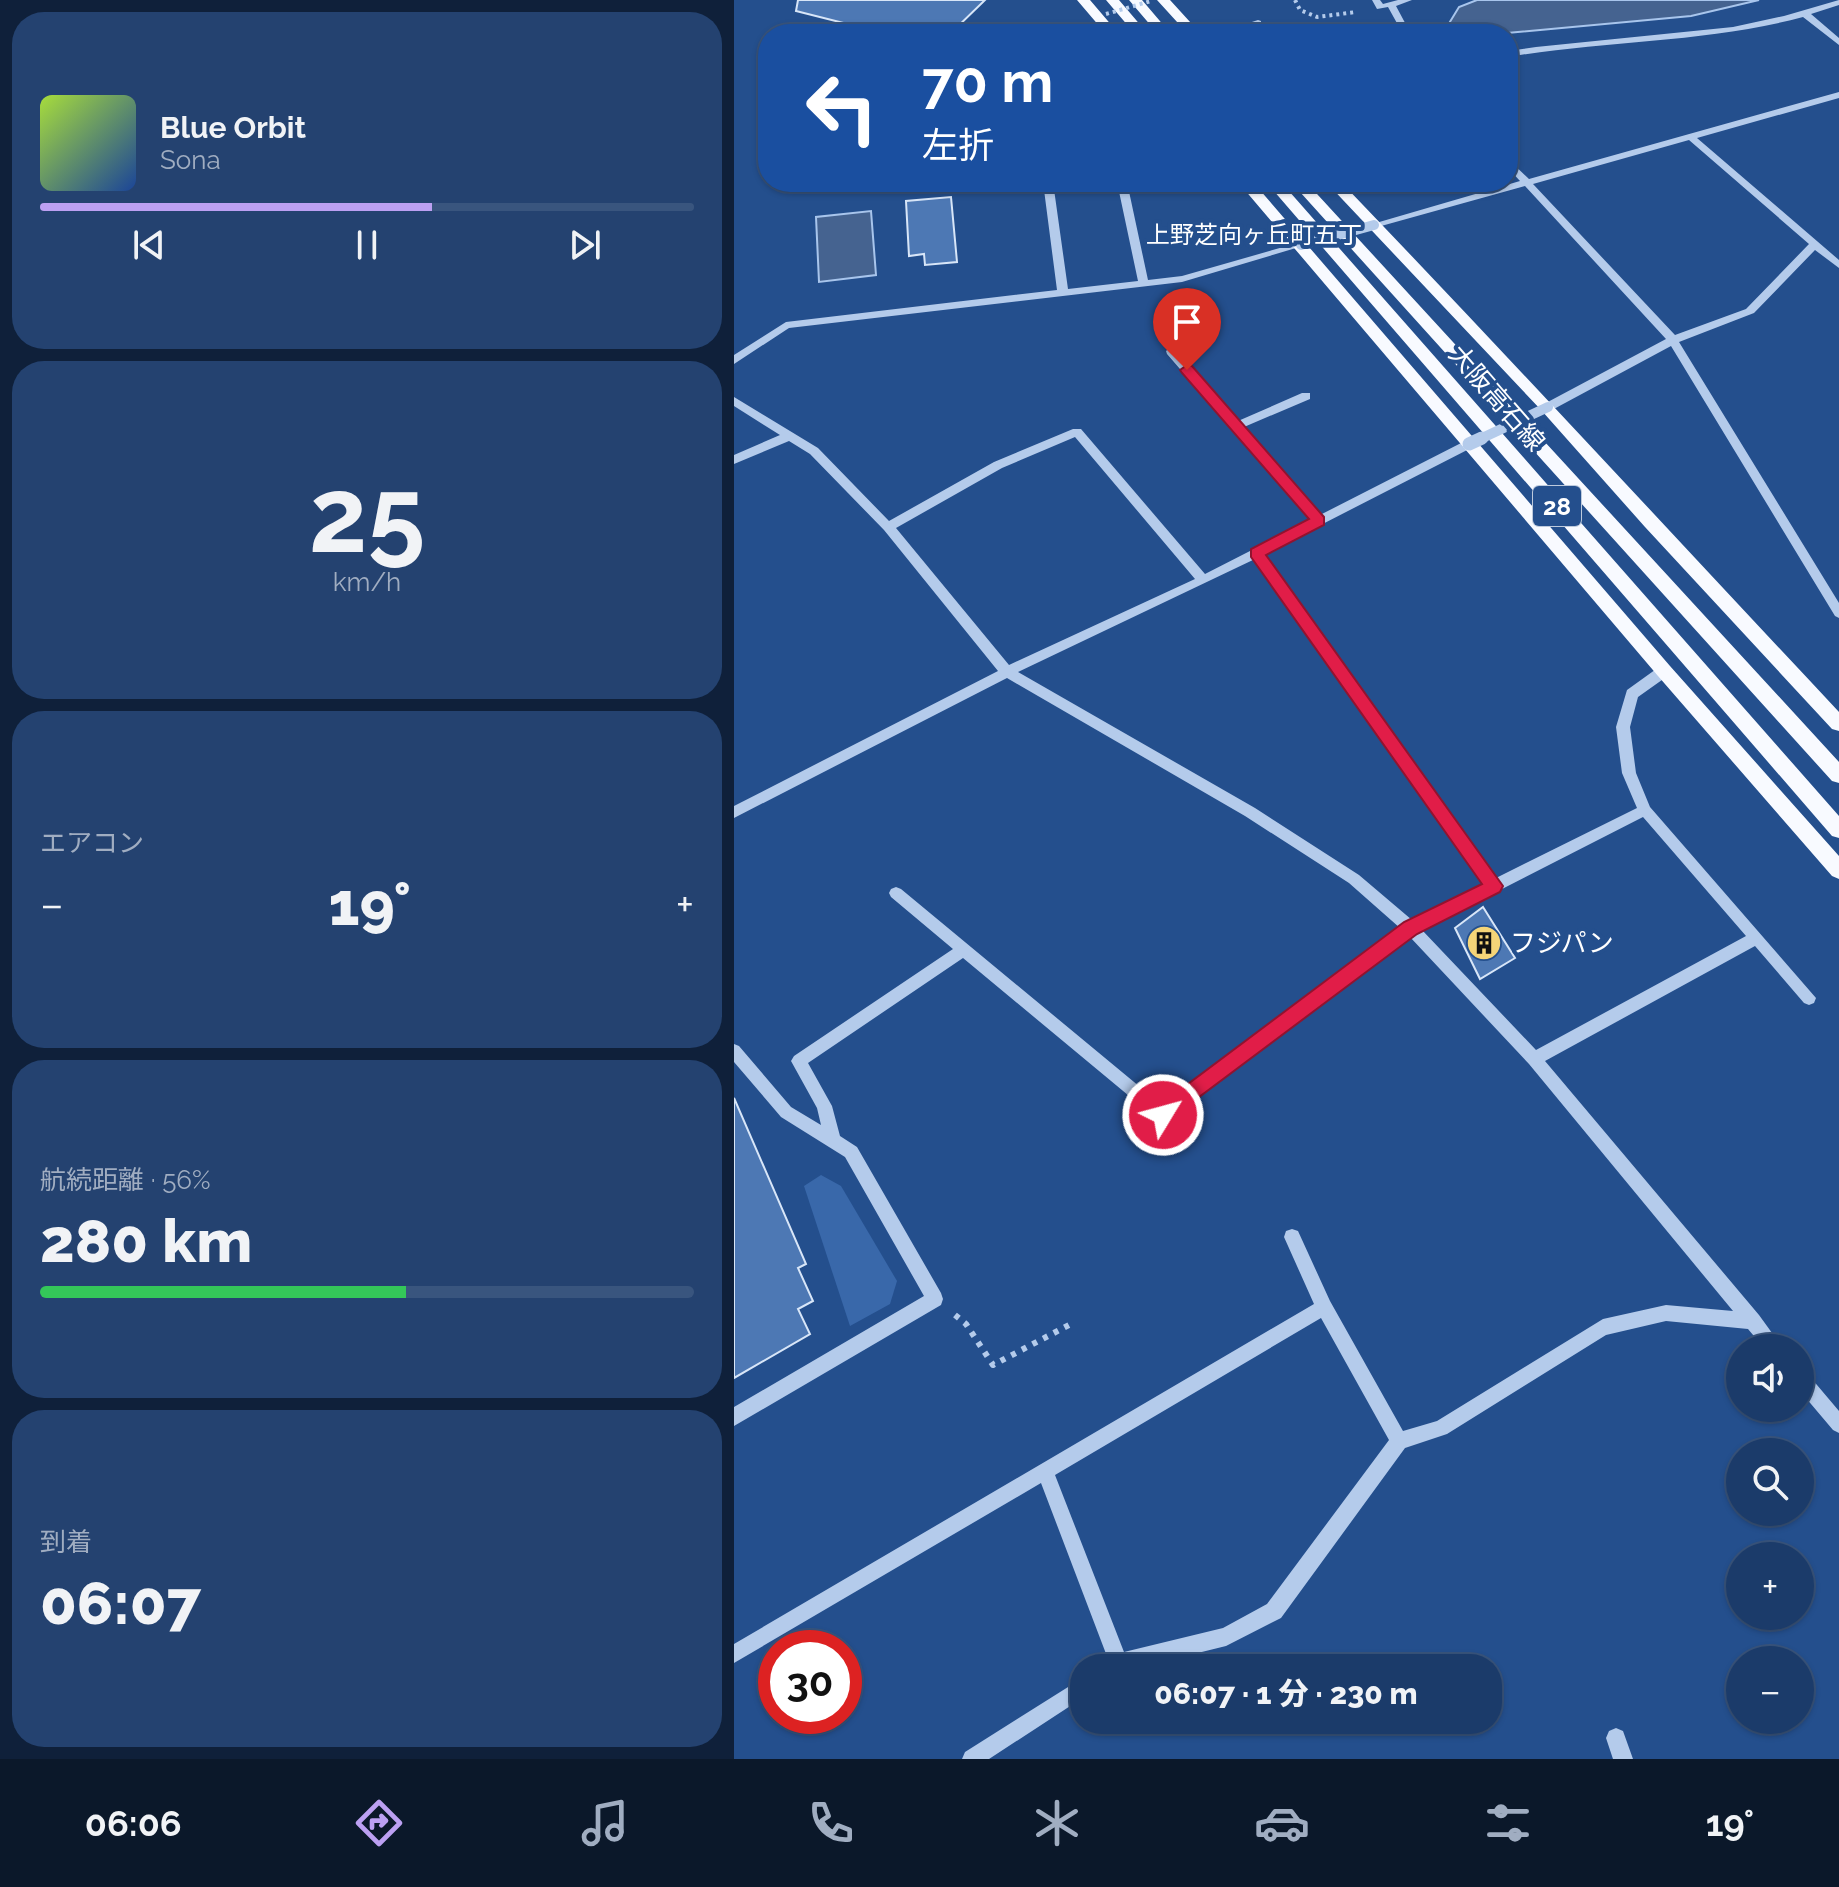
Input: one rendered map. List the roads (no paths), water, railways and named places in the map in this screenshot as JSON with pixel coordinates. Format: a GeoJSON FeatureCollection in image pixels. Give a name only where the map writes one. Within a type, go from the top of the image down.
{"type":"FeatureCollection","features":[{"type":"Feature","properties":{"kind":"main road"},"geometry":{"type":"LineString","coordinates":[[1083,0],[1104,24]]}},
{"type":"Feature","properties":{"kind":"main road"},"geometry":{"type":"LineString","coordinates":[[1112,0],[1133,24]]}},
{"type":"Feature","properties":{"kind":"main road"},"geometry":{"type":"LineString","coordinates":[[1135,0],[1156,24]]}},
{"type":"Feature","properties":{"kind":"main road"},"geometry":{"type":"LineString","coordinates":[[1163,0],[1186,24]]}},
{"type":"Feature","properties":{"kind":"main road"},"geometry":{"type":"LineString","coordinates":[[1254,192],[1664,671],[1839,870]]}},
{"type":"Feature","properties":{"kind":"main road","name":"大阪高石線"},"geometry":{"type":"LineString","coordinates":[[1282,192],[1839,830]]}},
{"type":"Feature","properties":{"kind":"main road","name":"大阪高石線"},"geometry":{"type":"LineString","coordinates":[[1307,192],[1839,775]]}},
{"type":"Feature","properties":{"kind":"main road"},"geometry":{"type":"LineString","coordinates":[[1343,192],[1548,407],[1651,523],[1839,724]]}},
{"type":"Feature","properties":{"kind":"street"},"geometry":{"type":"LineString","coordinates":[[1378,3],[1408,0]]}},
{"type":"Feature","properties":{"kind":"street"},"geometry":{"type":"LineString","coordinates":[[1518,52],[1552,46],[1733,30],[1805,14],[1839,2]]}},
{"type":"Feature","properties":{"kind":"street"},"geometry":{"type":"LineString","coordinates":[[1391,4],[1402,24]]}},
{"type":"Feature","properties":{"kind":"street"},"geometry":{"type":"LineString","coordinates":[[1805,14],[1839,42]]}},
{"type":"Feature","properties":{"kind":"street"},"geometry":{"type":"LineString","coordinates":[[1518,185],[1839,95]]}},
{"type":"Feature","properties":{"kind":"street"},"geometry":{"type":"LineString","coordinates":[[1691,137],[1839,265]]}},
{"type":"Feature","properties":{"kind":"street"},"geometry":{"type":"LineString","coordinates":[[1518,173],[1673,340],[1839,613]]}},
{"type":"Feature","properties":{"kind":"street"},"geometry":{"type":"LineString","coordinates":[[1049,192],[1063,293]]}},
{"type":"Feature","properties":{"kind":"street"},"geometry":{"type":"LineString","coordinates":[[1124,192],[1144,283]]}},
{"type":"Feature","properties":{"kind":"street"},"geometry":{"type":"LineString","coordinates":[[734,360],[786,325],[1182,279],[1494,192]]}},
{"type":"Feature","properties":{"kind":"street"},"geometry":{"type":"LineString","coordinates":[[734,812],[1007,672],[1203,580],[1548,407],[1673,340],[1750,311],[1815,244]]}},
{"type":"Feature","properties":{"kind":"street"},"geometry":{"type":"LineString","coordinates":[[1171,351],[1319,521]]}},
{"type":"Feature","properties":{"kind":"street"},"geometry":{"type":"LineString","coordinates":[[1236,426],[1306,396]]}},
{"type":"Feature","properties":{"kind":"street"},"geometry":{"type":"LineString","coordinates":[[734,401],[814,451],[888,527],[1007,672],[1250,812],[1354,879],[1411,928],[1534,1059],[1764,1334]]}},
{"type":"Feature","properties":{"kind":"street"},"geometry":{"type":"LineString","coordinates":[[888,527],[998,465],[1077,432],[1203,580]]}},
{"type":"Feature","properties":{"kind":"street"},"geometry":{"type":"LineString","coordinates":[[734,460],[789,436]]}},
{"type":"Feature","properties":{"kind":"street"},"geometry":{"type":"LineString","coordinates":[[1257,553],[1494,886]]}},
{"type":"Feature","properties":{"kind":"street"},"geometry":{"type":"LineString","coordinates":[[1664,671],[1632,694],[1623,727],[1629,773],[1645,810],[1809,998]]}},
{"type":"Feature","properties":{"kind":"street"},"geometry":{"type":"LineString","coordinates":[[896,893],[1163,1115],[1411,928],[1645,810]]}},
{"type":"Feature","properties":{"kind":"street"},"geometry":{"type":"LineString","coordinates":[[1534,1059],[1756,938]]}},
{"type":"Feature","properties":{"kind":"street"},"geometry":{"type":"LineString","coordinates":[[833,1141],[824,1106],[799,1061],[963,950]]}},
{"type":"Feature","properties":{"kind":"street"},"geometry":{"type":"LineString","coordinates":[[734,1051],[786,1112],[851,1152],[935,1299],[734,1417]]}},
{"type":"Feature","properties":{"kind":"street"},"geometry":{"type":"LineString","coordinates":[[1292,1237],[1324,1307],[1399,1441]]}},
{"type":"Feature","properties":{"kind":"street"},"geometry":{"type":"LineString","coordinates":[[734,1654],[1324,1307]]}},
{"type":"Feature","properties":{"kind":"street"},"geometry":{"type":"LineString","coordinates":[[1162,1654],[1226,1637],[1274,1611],[1399,1441],[1441,1428],[1603,1327],[1666,1313],[1753,1321]]}},
{"type":"Feature","properties":{"kind":"street"},"geometry":{"type":"LineString","coordinates":[[1814,1395],[1839,1424]]}},
{"type":"Feature","properties":{"kind":"street"},"geometry":{"type":"LineString","coordinates":[[1045,1471],[1112,1654]]}},
{"type":"Feature","properties":{"kind":"street"},"geometry":{"type":"LineString","coordinates":[[972,1759],[1070,1695]]}},
{"type":"Feature","properties":{"kind":"street"},"geometry":{"type":"LineString","coordinates":[[1616,1738],[1623,1759]]}},
{"type":"Feature","properties":{"kind":"place","name":"フジパン"},"geometry":{"type":"Point","coordinates":[1484,943]}},
{"type":"Feature","properties":{"kind":"district","name":"上野芝向ヶ丘町五丁"},"geometry":{"type":"Point","coordinates":[1254,234]}}]}
